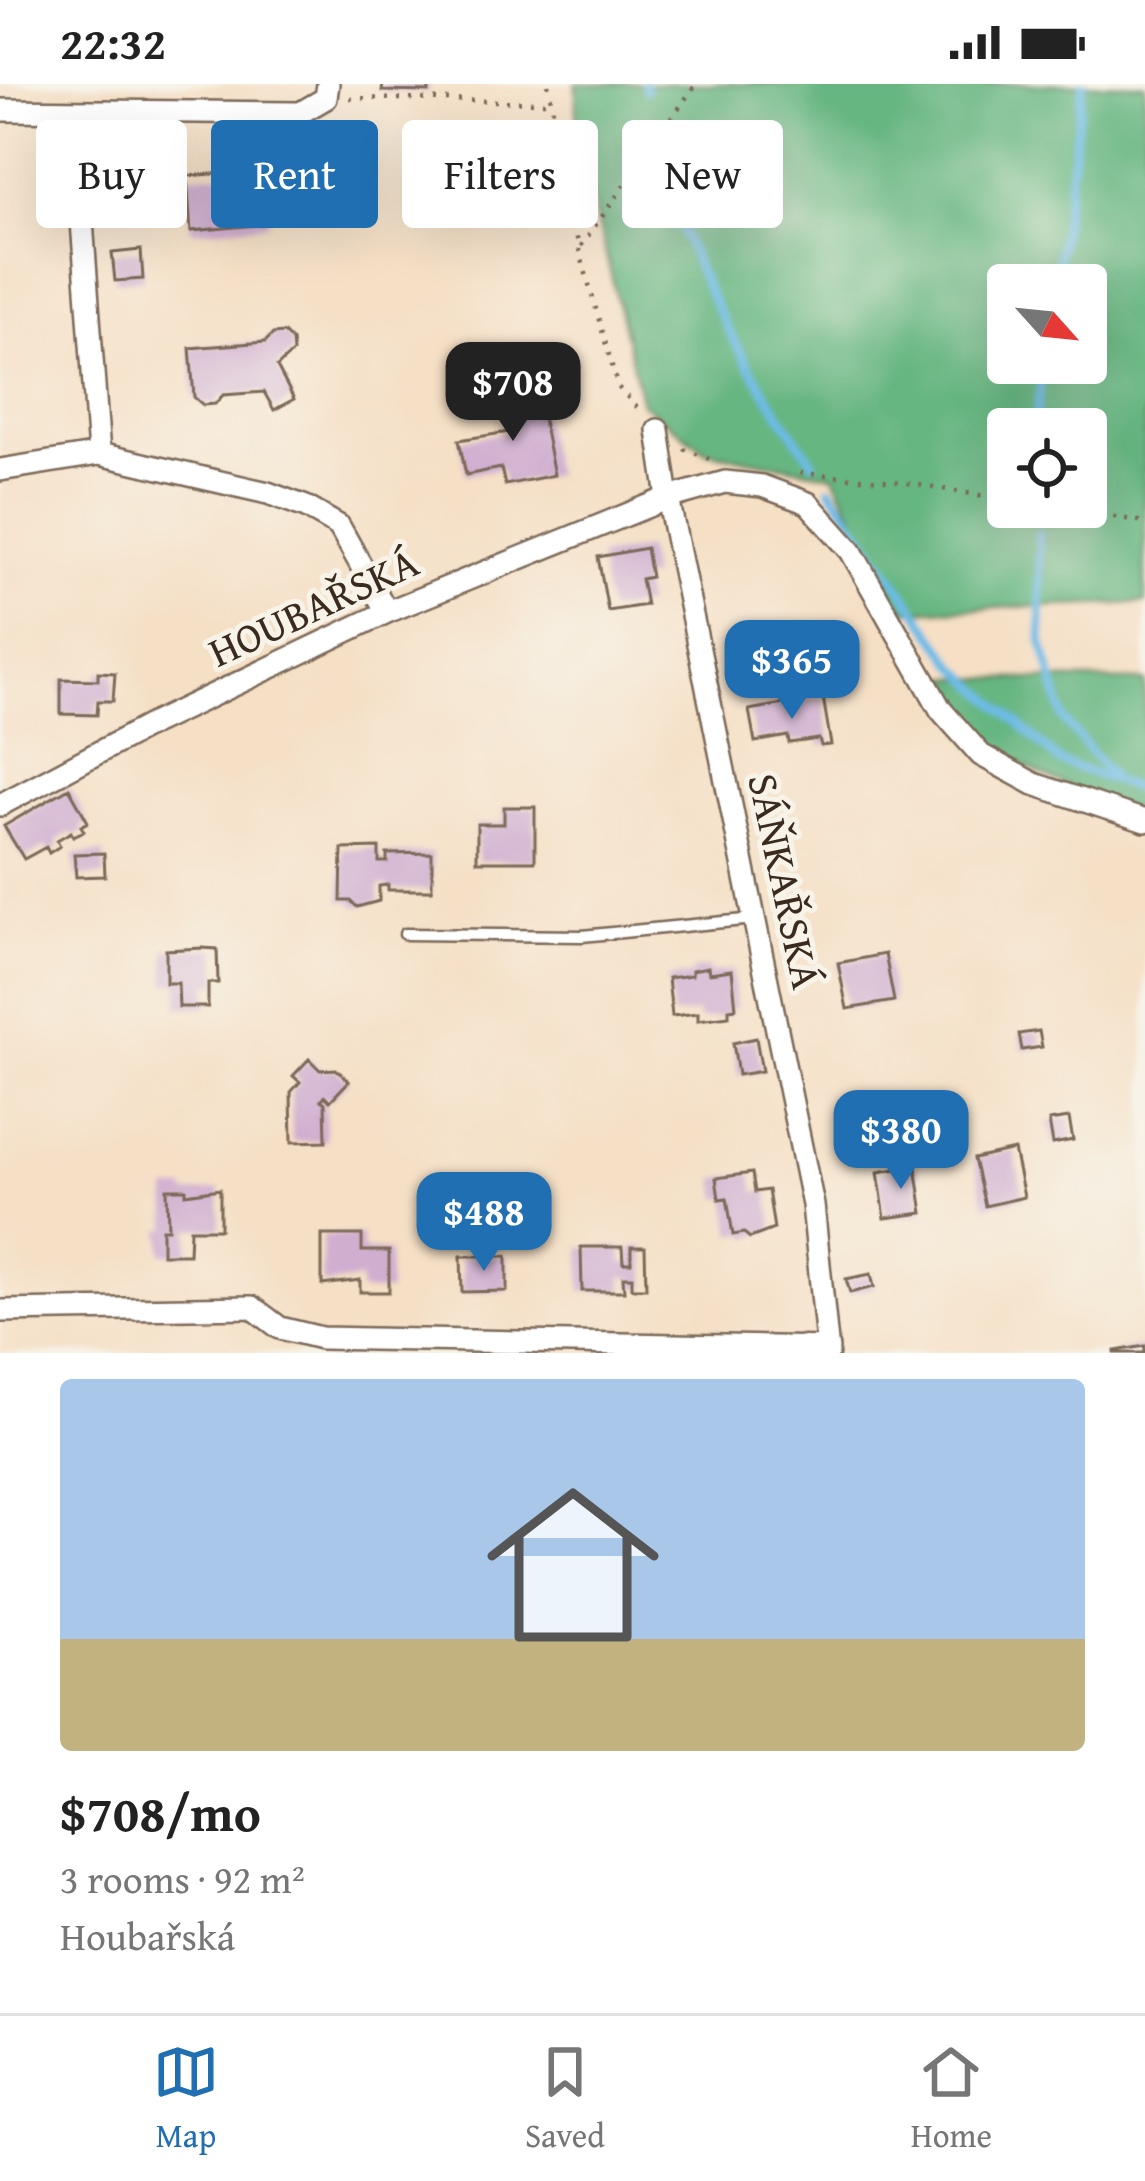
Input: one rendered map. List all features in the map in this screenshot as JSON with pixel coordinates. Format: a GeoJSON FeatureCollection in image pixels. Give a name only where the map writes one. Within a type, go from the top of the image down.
{"type":"FeatureCollection","features":[{"type":"Feature","properties":{"kind":"street"},"geometry":{"type":"LineString","coordinates":[[0,110],[300,113],[327,91]]}},
{"type":"Feature","properties":{"kind":"street"},"geometry":{"type":"LineString","coordinates":[[74,111],[100,454]]}},
{"type":"Feature","properties":{"kind":"street","name":"SÁŇKAŘSKÁ"},"geometry":{"type":"LineString","coordinates":[[0,1311],[252,1307],[280,1328],[321,1338],[828,1351],[812,1205],[658,430]]}},
{"type":"Feature","properties":{"kind":"street"},"geometry":{"type":"LineString","coordinates":[[0,470],[100,454],[306,507],[339,526],[387,611]]}},
{"type":"Feature","properties":{"kind":"street","name":"HOUBAŘSKÁ"},"geometry":{"type":"LineString","coordinates":[[0,805],[150,724],[387,611],[668,498],[725,482],[762,486],[808,503],[851,551],[941,710],[980,755],[1034,784],[1145,821]]}},
{"type":"Feature","properties":{"kind":"lane"},"geometry":{"type":"LineString","coordinates":[[405,934],[582,936],[754,919]]}},
{"type":"Feature","properties":{"kind":"path"},"geometry":{"type":"LineString","coordinates":[[548,84],[580,249],[618,387],[677,446],[718,462]]}},
{"type":"Feature","properties":{"kind":"path"},"geometry":{"type":"LineString","coordinates":[[580,249],[696,84]]}},
{"type":"Feature","properties":{"kind":"path"},"geometry":{"type":"LineString","coordinates":[[327,91],[551,102]]}},
{"type":"Feature","properties":{"kind":"path"},"geometry":{"type":"LineString","coordinates":[[780,471],[987,497]]}},
{"type":"Feature","properties":{"kind":"path"},"geometry":{"type":"LineString","coordinates":[[1107,516],[1145,522]]}},
{"type":"Feature","properties":{"kind":"green space"},"geometry":{"type":"Polygon","coordinates":[[[576,84],[1145,84],[1145,603],[900,611],[834,475],[706,451],[642,403],[598,222],[598,120],[577,120],[576,84]]]}},
{"type":"Feature","properties":{"kind":"green space"},"geometry":{"type":"Polygon","coordinates":[[[948,678],[1145,681],[1145,814],[1044,776],[994,748],[958,714],[948,678]]]}},
{"type":"Feature","properties":{"kind":"building"},"geometry":{"type":"Polygon","coordinates":[[[383,84],[429,84],[429,92],[382,91],[383,84]]]}},
{"type":"Feature","properties":{"kind":"building"},"geometry":{"type":"Polygon","coordinates":[[[211,174],[211,228],[224,228],[191,231],[187,176],[211,174]]]}},
{"type":"Feature","properties":{"kind":"building"},"geometry":{"type":"Polygon","coordinates":[[[141,250],[143,279],[115,281],[112,253],[141,250]]]}},
{"type":"Feature","properties":{"kind":"building"},"geometry":{"type":"Polygon","coordinates":[[[284,333],[292,341],[293,352],[277,367],[294,399],[274,410],[264,392],[223,395],[215,404],[203,405],[194,397],[190,348],[265,342],[273,334],[284,333]]]}},
{"type":"Feature","properties":{"kind":"building"},"geometry":{"type":"Polygon","coordinates":[[[536,386],[554,475],[505,485],[501,468],[466,475],[459,440],[515,431],[507,391],[536,386]]]}},
{"type":"Feature","properties":{"kind":"building"},"geometry":{"type":"Polygon","coordinates":[[[646,548],[651,577],[641,579],[646,605],[608,611],[598,557],[646,548]]]}},
{"type":"Feature","properties":{"kind":"building"},"geometry":{"type":"Polygon","coordinates":[[[98,672],[115,673],[113,701],[98,701],[97,715],[61,714],[61,679],[98,680],[98,672]]]}},
{"type":"Feature","properties":{"kind":"building"},"geometry":{"type":"Polygon","coordinates":[[[823,697],[831,745],[821,746],[819,739],[789,743],[788,736],[755,742],[749,710],[823,697]]]}},
{"type":"Feature","properties":{"kind":"building"},"geometry":{"type":"Polygon","coordinates":[[[69,788],[88,822],[81,826],[84,831],[57,840],[60,846],[49,853],[46,847],[24,859],[4,826],[69,788]]]}},
{"type":"Feature","properties":{"kind":"building"},"geometry":{"type":"Polygon","coordinates":[[[504,807],[535,807],[535,861],[477,861],[477,824],[504,824],[504,807]]]}},
{"type":"Feature","properties":{"kind":"building"},"geometry":{"type":"Polygon","coordinates":[[[379,848],[379,862],[387,862],[387,854],[432,853],[432,890],[379,886],[379,901],[357,907],[341,901],[342,849],[379,848]]]}},
{"type":"Feature","properties":{"kind":"building"},"geometry":{"type":"Polygon","coordinates":[[[104,853],[105,876],[76,877],[74,854],[104,853]]]}},
{"type":"Feature","properties":{"kind":"building"},"geometry":{"type":"Polygon","coordinates":[[[217,949],[218,983],[208,983],[208,1007],[179,1007],[178,983],[166,983],[166,950],[217,949]]]}},
{"type":"Feature","properties":{"kind":"building"},"geometry":{"type":"Polygon","coordinates":[[[885,954],[894,1001],[847,1009],[838,963],[885,954]]]}},
{"type":"Feature","properties":{"kind":"building"},"geometry":{"type":"Polygon","coordinates":[[[708,967],[709,973],[732,970],[736,1008],[729,1009],[729,1016],[698,1020],[698,1013],[672,1016],[668,978],[708,967]]]}},
{"type":"Feature","properties":{"kind":"building"},"geometry":{"type":"Polygon","coordinates":[[[1039,1031],[1042,1047],[1022,1050],[1019,1034],[1039,1031]]]}},
{"type":"Feature","properties":{"kind":"building"},"geometry":{"type":"Polygon","coordinates":[[[756,1038],[762,1071],[738,1075],[733,1043],[756,1038]]]}},
{"type":"Feature","properties":{"kind":"building"},"geometry":{"type":"Polygon","coordinates":[[[309,1059],[320,1070],[336,1069],[349,1081],[330,1101],[325,1096],[321,1100],[325,1103],[326,1141],[292,1142],[291,1092],[300,1082],[293,1076],[309,1059]]]}},
{"type":"Feature","properties":{"kind":"building"},"geometry":{"type":"Polygon","coordinates":[[[1069,1118],[1073,1140],[1053,1144],[1049,1121],[1069,1118]]]}},
{"type":"Feature","properties":{"kind":"building"},"geometry":{"type":"Polygon","coordinates":[[[1014,1150],[1024,1197],[985,1206],[974,1159],[1014,1150]]]}},
{"type":"Feature","properties":{"kind":"building"},"geometry":{"type":"Polygon","coordinates":[[[916,1166],[923,1213],[885,1218],[878,1172],[916,1166]]]}},
{"type":"Feature","properties":{"kind":"building"},"geometry":{"type":"Polygon","coordinates":[[[752,1173],[755,1192],[768,1190],[774,1229],[750,1238],[744,1233],[733,1235],[727,1198],[719,1199],[716,1178],[752,1173]]]}},
{"type":"Feature","properties":{"kind":"building"},"geometry":{"type":"Polygon","coordinates":[[[167,1189],[186,1189],[186,1194],[220,1189],[220,1229],[190,1229],[189,1254],[162,1254],[162,1229],[168,1229],[167,1189]]]}},
{"type":"Feature","properties":{"kind":"building"},"geometry":{"type":"Polygon","coordinates":[[[322,1235],[362,1235],[362,1251],[389,1251],[389,1292],[360,1292],[360,1280],[322,1285],[322,1235]]]}},
{"type":"Feature","properties":{"kind":"building"},"geometry":{"type":"Polygon","coordinates":[[[581,1247],[622,1247],[623,1263],[631,1263],[631,1247],[645,1247],[646,1288],[632,1288],[632,1277],[623,1277],[624,1291],[582,1291],[581,1247]]]}},
{"type":"Feature","properties":{"kind":"building"},"geometry":{"type":"Polygon","coordinates":[[[461,1256],[507,1256],[507,1291],[462,1292],[461,1256]]]}},
{"type":"Feature","properties":{"kind":"building"},"geometry":{"type":"Polygon","coordinates":[[[871,1274],[874,1287],[850,1293],[846,1279],[871,1274]]]}},
{"type":"Feature","properties":{"kind":"building"},"geometry":{"type":"Polygon","coordinates":[[[1145,1346],[1145,1353],[1115,1353],[1115,1351],[1145,1346]]]}},
{"type":"Feature","properties":{"kind":"waterway"},"geometry":{"type":"LineString","coordinates":[[645,84],[646,90]]}},
{"type":"Feature","properties":{"kind":"waterway"},"geometry":{"type":"LineString","coordinates":[[1057,264],[1083,84]]}},
{"type":"Feature","properties":{"kind":"waterway"},"geometry":{"type":"LineString","coordinates":[[682,228],[723,321],[813,462]]}},
{"type":"Feature","properties":{"kind":"waterway"},"geometry":{"type":"LineString","coordinates":[[1037,408],[1041,384]]}},
{"type":"Feature","properties":{"kind":"waterway"},"geometry":{"type":"LineString","coordinates":[[830,488],[955,665],[1060,762],[1145,792]]}},
{"type":"Feature","properties":{"kind":"waterway"},"geometry":{"type":"LineString","coordinates":[[1038,534],[1042,640],[1064,720],[1111,776]]}}]}
